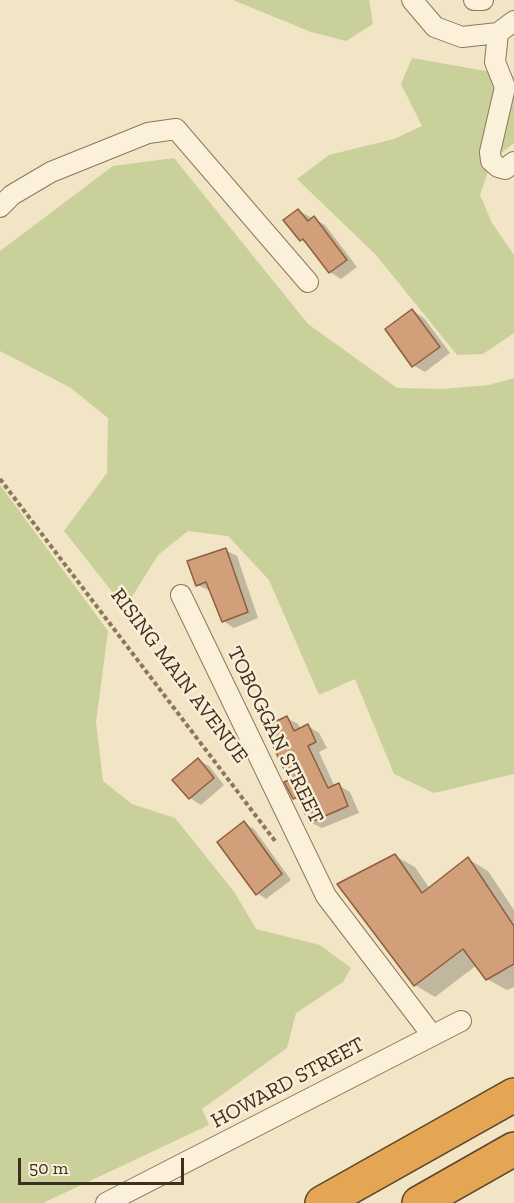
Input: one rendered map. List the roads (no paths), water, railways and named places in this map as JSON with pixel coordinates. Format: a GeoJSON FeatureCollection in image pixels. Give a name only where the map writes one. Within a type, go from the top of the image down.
{"type":"FeatureCollection","features":[{"type":"Feature","properties":{"kind":"highway"},"geometry":{"type":"LineString","coordinates":[[322,1203],[514,1095]]}},
{"type":"Feature","properties":{"kind":"highway"},"geometry":{"type":"LineString","coordinates":[[419,1203],[514,1149]]}},
{"type":"Feature","properties":{"kind":"street"},"geometry":{"type":"LineString","coordinates":[[412,0],[435,27],[462,36],[498,33],[514,21]]}},
{"type":"Feature","properties":{"kind":"street"},"geometry":{"type":"LineString","coordinates":[[474,0],[483,0]]}},
{"type":"Feature","properties":{"kind":"street"},"geometry":{"type":"LineString","coordinates":[[498,33],[495,62],[505,87],[490,152],[491,161],[498,167],[509,166]]}},
{"type":"Feature","properties":{"kind":"street"},"geometry":{"type":"LineString","coordinates":[[0,207],[12,195],[51,172],[148,133],[176,129],[308,282]]}},
{"type":"Feature","properties":{"kind":"street","name":"TOBOGGAN STREET"},"geometry":{"type":"LineString","coordinates":[[181,595],[326,896],[432,1035]]}},
{"type":"Feature","properties":{"kind":"street","name":"HOWARD STREET"},"geometry":{"type":"LineString","coordinates":[[106,1203],[461,1021]]}}]}
